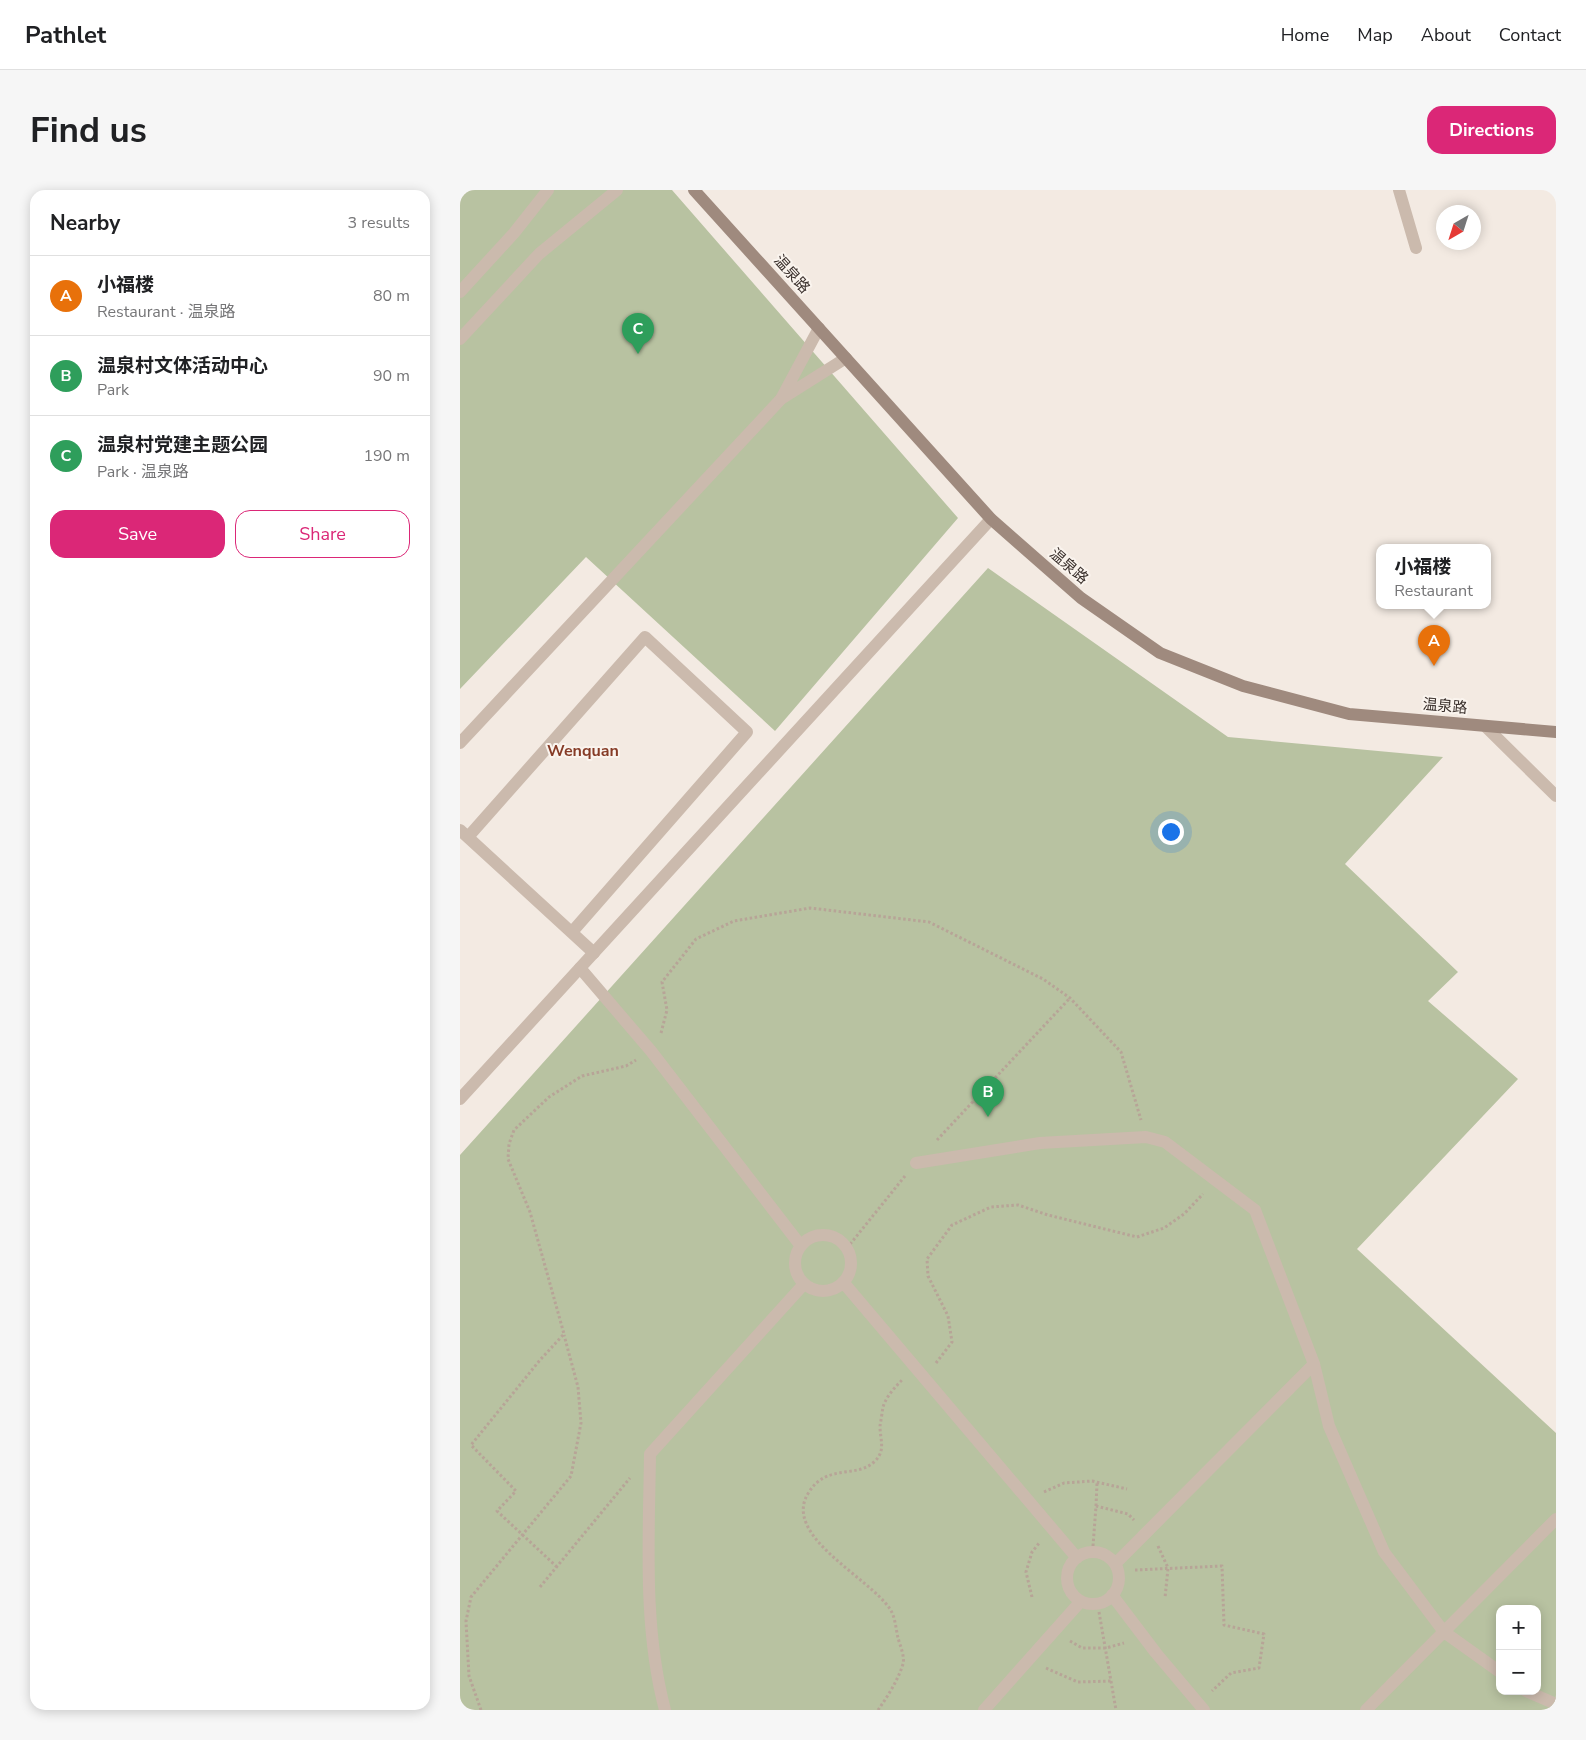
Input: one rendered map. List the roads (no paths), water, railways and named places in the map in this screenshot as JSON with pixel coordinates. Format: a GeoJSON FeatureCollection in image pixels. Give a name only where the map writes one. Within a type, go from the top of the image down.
{"type":"FeatureCollection","features":[{"type":"Feature","properties":{"kind":"main road","name":"温泉路"},"geometry":{"type":"LineString","coordinates":[[694,190],[991,519],[1081,598],[1160,653],[1243,686],[1349,714],[1556,732]]}},
{"type":"Feature","properties":{"kind":"street"},"geometry":{"type":"LineString","coordinates":[[460,292],[514,233],[548,190]]}},
{"type":"Feature","properties":{"kind":"street"},"geometry":{"type":"LineString","coordinates":[[460,339],[539,254],[617,190]]}},
{"type":"Feature","properties":{"kind":"street"},"geometry":{"type":"LineString","coordinates":[[1399,190],[1416,248]]}},
{"type":"Feature","properties":{"kind":"street"},"geometry":{"type":"LineString","coordinates":[[781,399],[819,328]]}},
{"type":"Feature","properties":{"kind":"street"},"geometry":{"type":"LineString","coordinates":[[460,743],[781,399],[846,358]]}},
{"type":"Feature","properties":{"kind":"street"},"geometry":{"type":"LineString","coordinates":[[460,1099],[991,519]]}},
{"type":"Feature","properties":{"kind":"street"},"geometry":{"type":"LineString","coordinates":[[572,932],[747,732],[645,638],[464,833],[594,953]]}},
{"type":"Feature","properties":{"kind":"street"},"geometry":{"type":"LineString","coordinates":[[1484,726],[1556,796]]}},
{"type":"Feature","properties":{"kind":"street"},"geometry":{"type":"LineString","coordinates":[[580,968],[651,1051],[801,1246]]}},
{"type":"Feature","properties":{"kind":"street"},"geometry":{"type":"LineString","coordinates":[[916,1163],[1040,1142],[1146,1137],[1166,1142],[1255,1210],[1314,1364],[1328,1426],[1384,1552],[1444,1632],[1496,1669]]}},
{"type":"Feature","properties":{"kind":"street"},"geometry":{"type":"LineString","coordinates":[[825,1235],[834,1237],[848,1248],[852,1266],[849,1276],[835,1289],[826,1291],[816,1290],[804,1284],[796,1272],[795,1263],[801,1246],[807,1240],[825,1235]]}},
{"type":"Feature","properties":{"kind":"street"},"geometry":{"type":"LineString","coordinates":[[843,1282],[1077,1558]]}},
{"type":"Feature","properties":{"kind":"street"},"geometry":{"type":"LineString","coordinates":[[665,1710],[651,1640],[649,1557],[650,1454],[804,1284]]}},
{"type":"Feature","properties":{"kind":"street"},"geometry":{"type":"LineString","coordinates":[[1116,1568],[1314,1364]]}},
{"type":"Feature","properties":{"kind":"street"},"geometry":{"type":"LineString","coordinates":[[1366,1710],[1556,1519]]}},
{"type":"Feature","properties":{"kind":"street"},"geometry":{"type":"LineString","coordinates":[[1093,1552],[1101,1554],[1109,1558],[1116,1568],[1119,1580],[1117,1588],[1106,1601],[1098,1604],[1089,1604],[1074,1596],[1069,1589],[1067,1581],[1068,1572],[1077,1558],[1084,1554],[1093,1552]]}},
{"type":"Feature","properties":{"kind":"street"},"geometry":{"type":"LineString","coordinates":[[1112,1596],[1156,1654],[1201,1707]]}},
{"type":"Feature","properties":{"kind":"street"},"geometry":{"type":"LineString","coordinates":[[984,1710],[1081,1601]]}},
{"type":"Feature","properties":{"kind":"street"},"geometry":{"type":"LineString","coordinates":[[1535,1695],[1556,1704]]}},
{"type":"Feature","properties":{"kind":"place","name":"温泉村党建主题公园"},"geometry":{"type":"Point","coordinates":[638,354]}},
{"type":"Feature","properties":{"kind":"place","name":"小福楼"},"geometry":{"type":"Point","coordinates":[1434,666]}},
{"type":"Feature","properties":{"kind":"place","name":"温泉村文体活动中心"},"geometry":{"type":"Point","coordinates":[988,1117]}},
{"type":"Feature","properties":{"kind":"district","name":"Wenquan"},"geometry":{"type":"Point","coordinates":[583,751]}}]}
